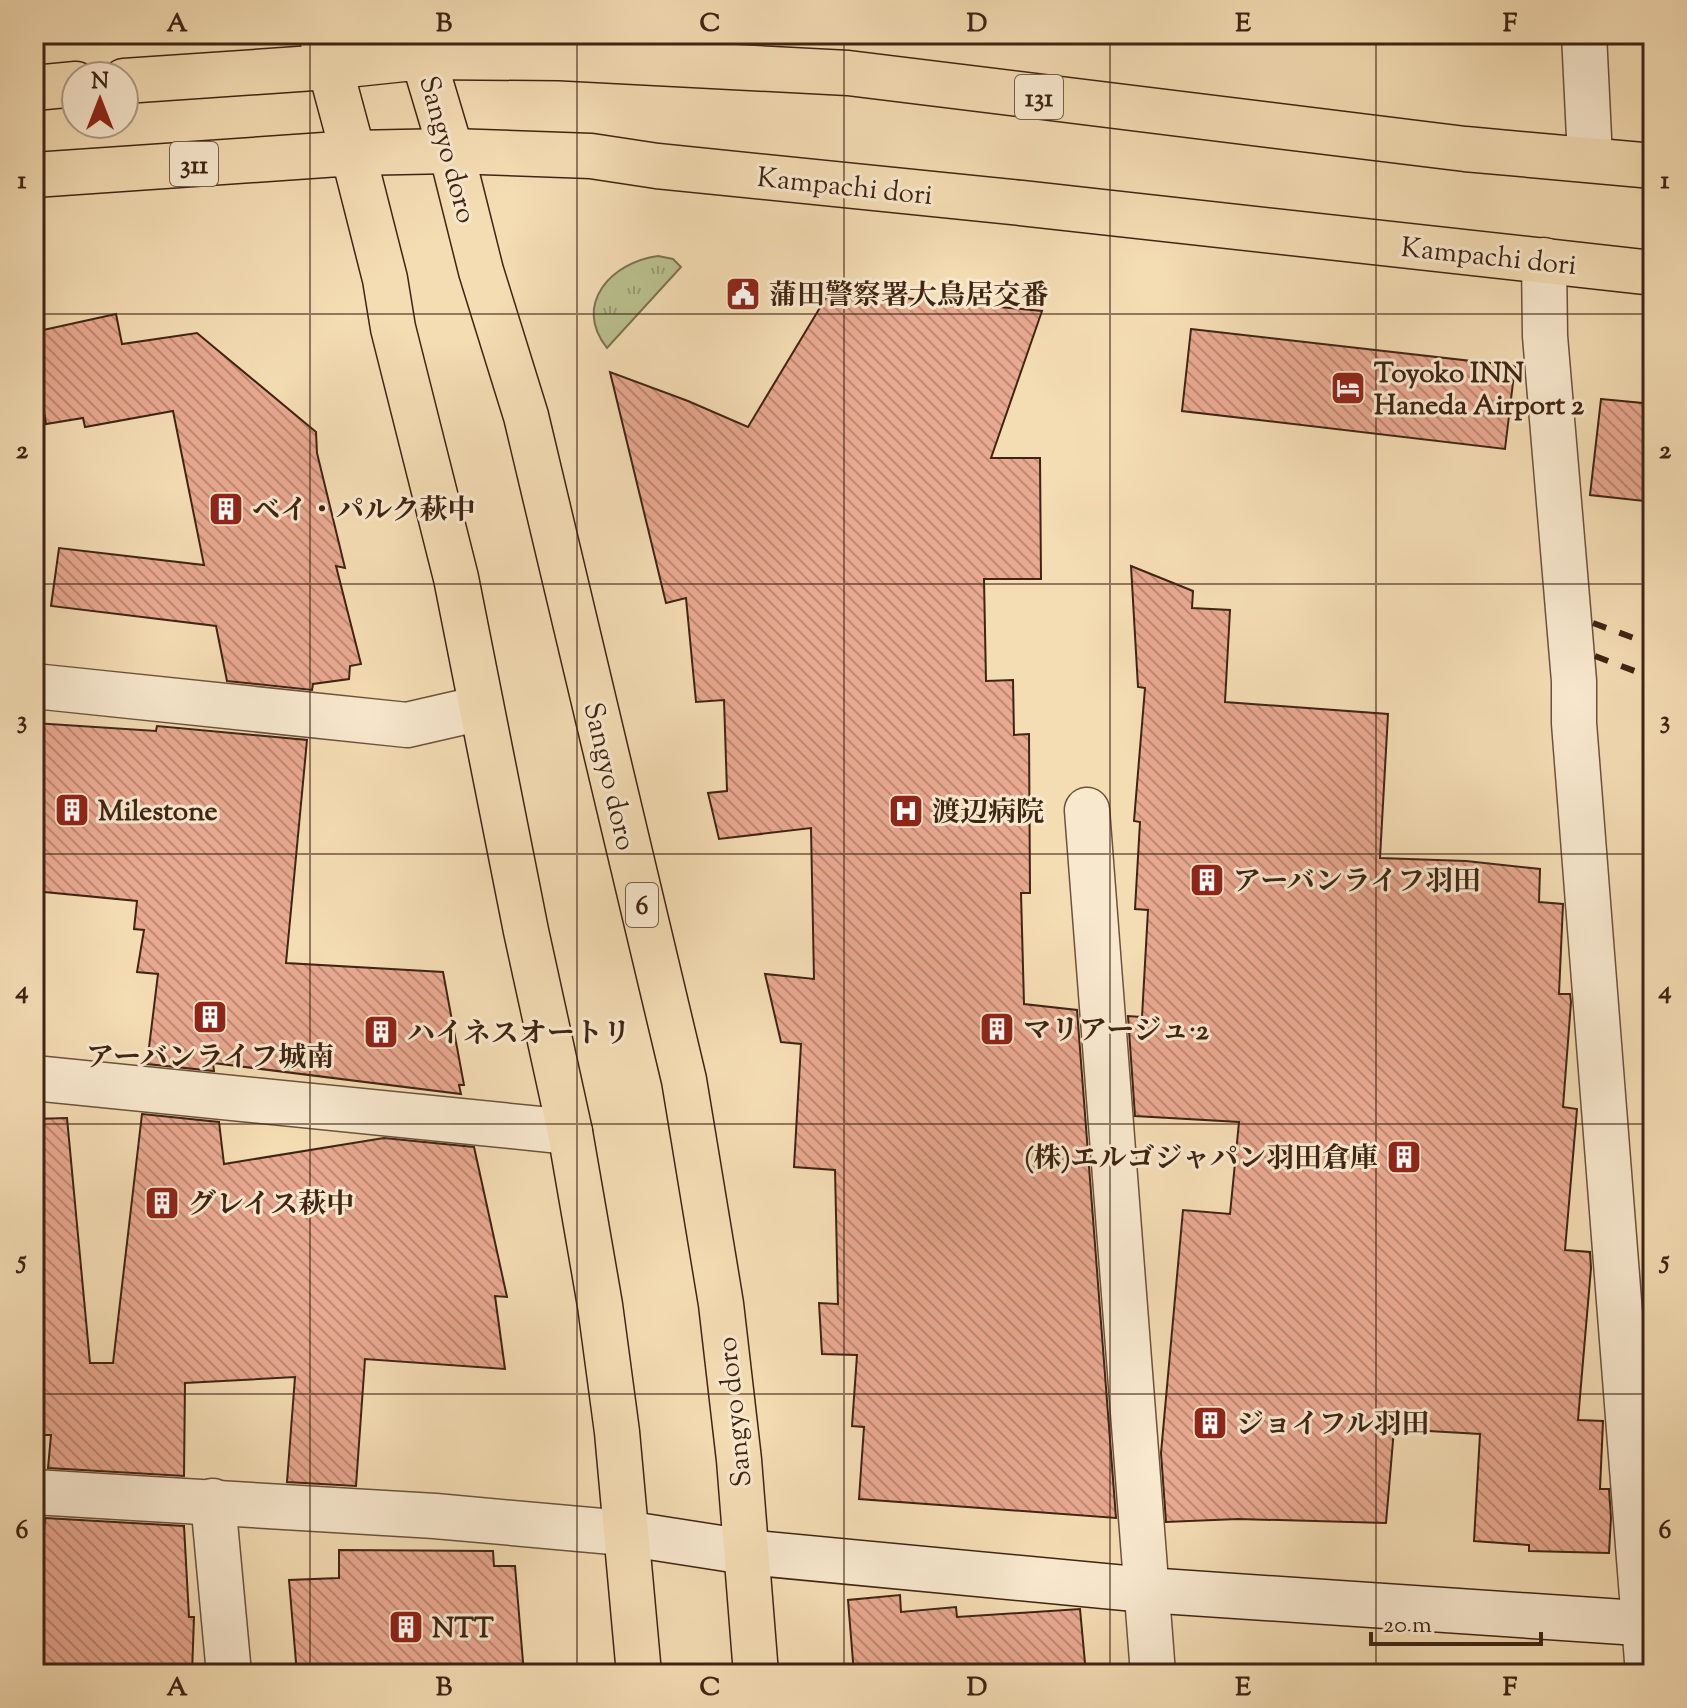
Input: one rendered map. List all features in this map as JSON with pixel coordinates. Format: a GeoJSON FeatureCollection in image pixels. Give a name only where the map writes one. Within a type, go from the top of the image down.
{"type":"FeatureCollection","features":[{"type":"Feature","properties":{"kind":"main road","name":"131"},"geometry":{"type":"LineString","coordinates":[[421,46],[560,58],[848,73],[1465,149],[1653,166]]}},
{"type":"Feature","properties":{"kind":"main road"},"geometry":{"type":"LineString","coordinates":[[140,79],[324,50],[421,46]]}},
{"type":"Feature","properties":{"kind":"main road","name":"Sangyo doro"},"geometry":{"type":"LineString","coordinates":[[421,46],[481,271],[526,416],[684,1080],[721,1304],[739,1460],[756,1674]]}},
{"type":"Feature","properties":{"kind":"main road"},"geometry":{"type":"LineString","coordinates":[[324,50],[385,279],[393,328],[456,578],[570,1132],[602,1319],[617,1432],[639,1674]]}},
{"type":"Feature","properties":{"kind":"main road"},"geometry":{"type":"LineString","coordinates":[[34,88],[60,86]]}},
{"type":"Feature","properties":{"kind":"main road","name":"Kampachi dori"},"geometry":{"type":"LineString","coordinates":[[34,175],[353,153],[451,151],[591,156],[657,166],[1653,273]]}},
{"type":"Feature","properties":{"kind":"street"},"geometry":{"type":"LineString","coordinates":[[1584,34],[1590,158]]}},
{"type":"Feature","properties":{"kind":"street"},"geometry":{"type":"LineString","coordinates":[[1544,260],[1545,336],[1574,681],[1574,723],[1649,1624],[1648,1674]]}},
{"type":"Feature","properties":{"kind":"street"},"geometry":{"type":"LineString","coordinates":[[34,686],[407,725],[481,708]]}},
{"type":"Feature","properties":{"kind":"street"},"geometry":{"type":"LineString","coordinates":[[1087,810],[1153,1674]]}},
{"type":"Feature","properties":{"kind":"street"},"geometry":{"type":"LineString","coordinates":[[34,1078],[570,1132]]}},
{"type":"Feature","properties":{"kind":"street"},"geometry":{"type":"LineString","coordinates":[[34,1492],[213,1501],[624,1533],[746,1552],[1146,1590],[1649,1624]]}},
{"type":"Feature","properties":{"kind":"street"},"geometry":{"type":"LineString","coordinates":[[213,1501],[229,1674]]}},
{"type":"Feature","properties":{"kind":"green space"},"geometry":{"type":"Polygon","coordinates":[[[658,256],[673,259],[681,267],[607,348],[597,332],[594,316],[602,288],[612,276],[626,267],[658,256]]]}},
{"type":"Feature","properties":{"kind":"building"},"geometry":{"type":"Polygon","coordinates":[[[830,291],[1042,311],[991,458],[1040,458],[1041,579],[984,579],[986,681],[1013,680],[1014,735],[1029,734],[1030,893],[1021,893],[1024,1004],[1077,1010],[1116,1518],[859,1499],[864,1427],[852,1426],[857,1355],[822,1354],[819,1303],[838,1304],[835,1170],[794,1167],[801,1044],[781,1042],[765,974],[814,979],[811,828],[719,839],[708,793],[727,791],[724,700],[696,702],[686,598],[666,603],[610,372],[748,427],[830,291]]]}},
{"type":"Feature","properties":{"kind":"building"},"geometry":{"type":"Polygon","coordinates":[[[116,314],[122,344],[197,333],[316,432],[317,453],[345,568],[336,566],[361,664],[350,666],[349,679],[313,684],[312,690],[227,681],[216,626],[51,606],[59,548],[204,565],[173,411],[85,427],[83,418],[46,424],[44,412],[34,413],[34,332],[116,314]]]}},
{"type":"Feature","properties":{"kind":"building"},"geometry":{"type":"Polygon","coordinates":[[[1191,329],[1515,366],[1505,449],[1182,411],[1191,329]]]}},
{"type":"Feature","properties":{"kind":"building"},"geometry":{"type":"Polygon","coordinates":[[[1601,399],[1653,404],[1653,502],[1590,495],[1601,399]]]}},
{"type":"Feature","properties":{"kind":"building"},"geometry":{"type":"Polygon","coordinates":[[[1131,566],[1193,591],[1192,608],[1230,610],[1225,702],[1388,714],[1380,858],[1466,861],[1540,869],[1539,902],[1563,904],[1559,994],[1570,994],[1571,1002],[1563,1107],[1577,1109],[1565,1250],[1590,1252],[1578,1420],[1603,1421],[1600,1489],[1609,1489],[1609,1553],[1529,1551],[1529,1545],[1474,1541],[1480,1434],[1394,1429],[1386,1523],[1238,1519],[1166,1522],[1161,1453],[1183,1210],[1230,1214],[1239,1122],[1135,1116],[1128,1016],[1142,1017],[1148,910],[1135,909],[1140,822],[1134,821],[1145,688],[1138,687],[1131,566]]]}},
{"type":"Feature","properties":{"kind":"building"},"geometry":{"type":"Polygon","coordinates":[[[34,723],[156,731],[157,726],[307,740],[286,963],[443,972],[464,1085],[459,1085],[461,1094],[213,1063],[214,1071],[147,1064],[158,974],[137,972],[144,930],[134,929],[137,901],[34,891],[34,723]]]}},
{"type":"Feature","properties":{"kind":"building"},"geometry":{"type":"Polygon","coordinates":[[[142,1114],[219,1122],[224,1164],[384,1138],[474,1147],[507,1297],[495,1296],[505,1369],[365,1359],[356,1486],[287,1482],[295,1377],[185,1383],[184,1476],[48,1468],[51,1435],[34,1435],[34,1119],[67,1118],[90,1363],[113,1363],[142,1114]]]}},
{"type":"Feature","properties":{"kind":"building"},"geometry":{"type":"Polygon","coordinates":[[[45,1518],[184,1526],[189,1617],[194,1617],[192,1674],[34,1674],[34,1574],[39,1573],[39,1543],[43,1543],[45,1518]]]}},
{"type":"Feature","properties":{"kind":"building","name":"NTT"},"geometry":{"type":"Polygon","coordinates":[[[339,1550],[493,1551],[494,1566],[515,1566],[524,1674],[297,1674],[289,1580],[339,1578],[339,1550]]]}},
{"type":"Feature","properties":{"kind":"building"},"geometry":{"type":"Polygon","coordinates":[[[900,1595],[901,1612],[956,1607],[957,1617],[1080,1609],[1086,1674],[854,1674],[848,1600],[900,1595]]]}},
{"type":"Feature","properties":{"kind":"railway"},"geometry":{"type":"LineString","coordinates":[[1593,623],[1653,645]]}},
{"type":"Feature","properties":{"kind":"railway"},"geometry":{"type":"LineString","coordinates":[[1595,656],[1653,678]]}},
{"type":"Feature","properties":{"kind":"place","name":"蒲田警察署大鳥居交番"},"geometry":{"type":"Point","coordinates":[743,294]}},
{"type":"Feature","properties":{"kind":"place","name":"Toyoko INN Haneda Airport 2"},"geometry":{"type":"Point","coordinates":[1348,388]}},
{"type":"Feature","properties":{"kind":"place","name":"ベイ・パルク萩中"},"geometry":{"type":"Point","coordinates":[226,509]}},
{"type":"Feature","properties":{"kind":"place","name":"Milestone"},"geometry":{"type":"Point","coordinates":[72,810]}},
{"type":"Feature","properties":{"kind":"place","name":"渡辺病院"},"geometry":{"type":"Point","coordinates":[906,811]}},
{"type":"Feature","properties":{"kind":"place","name":"アーバンライフ羽田"},"geometry":{"type":"Point","coordinates":[1207,880]}},
{"type":"Feature","properties":{"kind":"place","name":"アーバンライフ城南"},"geometry":{"type":"Point","coordinates":[210,1017]}},
{"type":"Feature","properties":{"kind":"place","name":"マリアージュ·2"},"geometry":{"type":"Point","coordinates":[997,1029]}},
{"type":"Feature","properties":{"kind":"place","name":"ハイネスオートリ"},"geometry":{"type":"Point","coordinates":[381,1032]}},
{"type":"Feature","properties":{"kind":"place","name":"(株)エルゴジャパン羽田倉庫"},"geometry":{"type":"Point","coordinates":[1404,1157]}},
{"type":"Feature","properties":{"kind":"place","name":"グレイス萩中"},"geometry":{"type":"Point","coordinates":[162,1203]}},
{"type":"Feature","properties":{"kind":"place","name":"ジョイフル羽田"},"geometry":{"type":"Point","coordinates":[1210,1423]}},
{"type":"Feature","properties":{"kind":"place","name":"NTT"},"geometry":{"type":"Point","coordinates":[406,1627]}}]}
